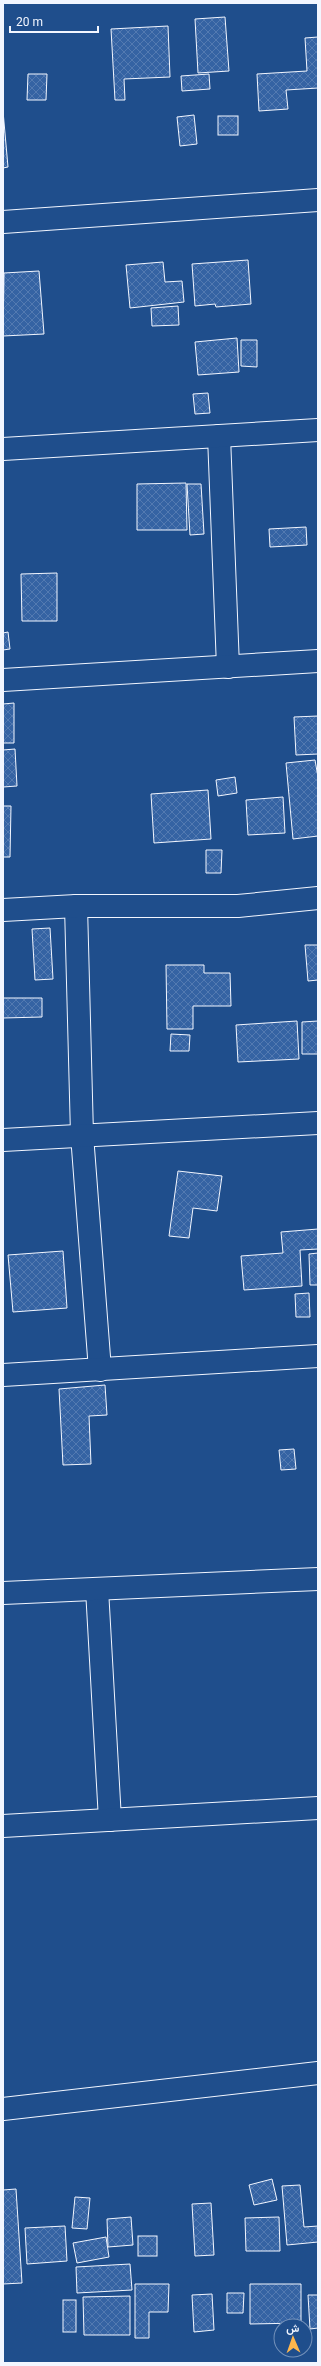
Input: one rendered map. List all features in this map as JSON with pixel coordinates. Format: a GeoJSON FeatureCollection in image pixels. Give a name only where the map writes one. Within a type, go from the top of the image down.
{"type":"FeatureCollection","features":[{"type":"Feature","properties":{"kind":"street"},"geometry":{"type":"LineString","coordinates":[[3,222],[318,200]]}},
{"type":"Feature","properties":{"kind":"street"},"geometry":{"type":"LineString","coordinates":[[3,449],[318,430]]}},
{"type":"Feature","properties":{"kind":"street"},"geometry":{"type":"LineString","coordinates":[[219,436],[228,667]]}},
{"type":"Feature","properties":{"kind":"street"},"geometry":{"type":"LineString","coordinates":[[3,680],[318,661]]}},
{"type":"Feature","properties":{"kind":"street"},"geometry":{"type":"LineString","coordinates":[[3,910],[76,906],[238,906],[318,898]]}},
{"type":"Feature","properties":{"kind":"street"},"geometry":{"type":"LineString","coordinates":[[76,906],[82,1135],[100,1370]]}},
{"type":"Feature","properties":{"kind":"street"},"geometry":{"type":"LineString","coordinates":[[3,1140],[318,1124]]}},
{"type":"Feature","properties":{"kind":"street"},"geometry":{"type":"LineString","coordinates":[[3,1375],[318,1356]]}},
{"type":"Feature","properties":{"kind":"street"},"geometry":{"type":"LineString","coordinates":[[3,1593],[318,1579]]}},
{"type":"Feature","properties":{"kind":"street"},"geometry":{"type":"LineString","coordinates":[[97,1589],[110,1820]]}},
{"type":"Feature","properties":{"kind":"street"},"geometry":{"type":"LineString","coordinates":[[3,1826],[318,1808]]}},
{"type":"Feature","properties":{"kind":"street"},"geometry":{"type":"LineString","coordinates":[[3,2109],[318,2073]]}},
{"type":"Feature","properties":{"kind":"building"},"geometry":{"type":"Polygon","coordinates":[[[225,17],[229,71],[198,73],[195,19],[225,17]]]}},
{"type":"Feature","properties":{"kind":"building"},"geometry":{"type":"Polygon","coordinates":[[[168,26],[170,77],[124,79],[125,100],[115,100],[111,29],[168,26]]]}},
{"type":"Feature","properties":{"kind":"building"},"geometry":{"type":"Polygon","coordinates":[[[318,37],[318,88],[286,90],[288,109],[259,111],[257,74],[307,71],[305,38],[318,37]]]}},
{"type":"Feature","properties":{"kind":"building"},"geometry":{"type":"Polygon","coordinates":[[[28,74],[47,74],[46,100],[27,100],[28,74]]]}},
{"type":"Feature","properties":{"kind":"building"},"geometry":{"type":"Polygon","coordinates":[[[209,74],[210,89],[182,91],[181,76],[209,74]]]}},
{"type":"Feature","properties":{"kind":"building"},"geometry":{"type":"Polygon","coordinates":[[[3,111],[8,167],[3,168],[3,111]]]}},
{"type":"Feature","properties":{"kind":"building"},"geometry":{"type":"Polygon","coordinates":[[[194,115],[197,144],[180,146],[177,117],[194,115]]]}},
{"type":"Feature","properties":{"kind":"building"},"geometry":{"type":"Polygon","coordinates":[[[218,116],[238,116],[238,135],[218,135],[218,116]]]}},
{"type":"Feature","properties":{"kind":"building"},"geometry":{"type":"Polygon","coordinates":[[[248,260],[251,304],[216,307],[215,304],[195,306],[192,264],[248,260]]]}},
{"type":"Feature","properties":{"kind":"building"},"geometry":{"type":"Polygon","coordinates":[[[163,262],[165,282],[182,281],[184,302],[130,308],[126,265],[163,262]]]}},
{"type":"Feature","properties":{"kind":"building"},"geometry":{"type":"Polygon","coordinates":[[[39,271],[44,334],[3,336],[4,273],[39,271]]]}},
{"type":"Feature","properties":{"kind":"building"},"geometry":{"type":"Polygon","coordinates":[[[178,306],[179,325],[152,326],[151,308],[178,306]]]}},
{"type":"Feature","properties":{"kind":"building"},"geometry":{"type":"Polygon","coordinates":[[[237,338],[239,372],[198,375],[195,342],[237,338]]]}},
{"type":"Feature","properties":{"kind":"building"},"geometry":{"type":"Polygon","coordinates":[[[241,340],[257,340],[257,367],[241,366],[241,340]]]}},
{"type":"Feature","properties":{"kind":"building"},"geometry":{"type":"Polygon","coordinates":[[[208,393],[210,413],[195,414],[193,394],[208,393]]]}},
{"type":"Feature","properties":{"kind":"building"},"geometry":{"type":"Polygon","coordinates":[[[186,483],[187,530],[137,530],[137,484],[186,483]]]}},
{"type":"Feature","properties":{"kind":"building"},"geometry":{"type":"Polygon","coordinates":[[[187,484],[201,484],[204,534],[190,535],[187,484]]]}},
{"type":"Feature","properties":{"kind":"building"},"geometry":{"type":"Polygon","coordinates":[[[306,527],[307,545],[270,547],[269,529],[306,527]]]}},
{"type":"Feature","properties":{"kind":"building"},"geometry":{"type":"Polygon","coordinates":[[[57,573],[57,621],[22,621],[21,574],[57,573]]]}},
{"type":"Feature","properties":{"kind":"building"},"geometry":{"type":"Polygon","coordinates":[[[8,632],[10,649],[3,650],[3,633],[8,632]]]}},
{"type":"Feature","properties":{"kind":"building"},"geometry":{"type":"Polygon","coordinates":[[[14,703],[14,743],[3,743],[3,704],[14,703]]]}},
{"type":"Feature","properties":{"kind":"building"},"geometry":{"type":"Polygon","coordinates":[[[318,716],[318,754],[296,755],[294,717],[318,716]]]}},
{"type":"Feature","properties":{"kind":"building"},"geometry":{"type":"Polygon","coordinates":[[[15,749],[17,786],[3,787],[3,750],[15,749]]]}},
{"type":"Feature","properties":{"kind":"building"},"geometry":{"type":"Polygon","coordinates":[[[315,760],[318,777],[318,836],[293,839],[286,763],[315,760]]]}},
{"type":"Feature","properties":{"kind":"building"},"geometry":{"type":"Polygon","coordinates":[[[235,777],[237,793],[218,796],[216,780],[235,777]]]}},
{"type":"Feature","properties":{"kind":"building"},"geometry":{"type":"Polygon","coordinates":[[[208,790],[211,839],[154,843],[151,794],[208,790]]]}},
{"type":"Feature","properties":{"kind":"building"},"geometry":{"type":"Polygon","coordinates":[[[283,797],[285,833],[248,835],[246,800],[283,797]]]}},
{"type":"Feature","properties":{"kind":"building"},"geometry":{"type":"Polygon","coordinates":[[[3,806],[11,806],[10,857],[3,857],[3,806]]]}},
{"type":"Feature","properties":{"kind":"building"},"geometry":{"type":"Polygon","coordinates":[[[206,850],[222,850],[221,873],[206,873],[206,850]]]}},
{"type":"Feature","properties":{"kind":"building"},"geometry":{"type":"Polygon","coordinates":[[[50,928],[53,979],[35,980],[32,929],[50,928]]]}},
{"type":"Feature","properties":{"kind":"building"},"geometry":{"type":"Polygon","coordinates":[[[305,945],[318,945],[318,980],[308,981],[305,945]]]}},
{"type":"Feature","properties":{"kind":"building"},"geometry":{"type":"Polygon","coordinates":[[[166,965],[204,965],[204,973],[230,973],[231,1006],[193,1006],[193,1029],[167,1029],[166,965]]]}},
{"type":"Feature","properties":{"kind":"building"},"geometry":{"type":"Polygon","coordinates":[[[3,998],[42,998],[42,1017],[3,1018],[3,998]]]}},
{"type":"Feature","properties":{"kind":"building"},"geometry":{"type":"Polygon","coordinates":[[[297,1021],[299,1059],[238,1062],[236,1025],[297,1021]]]}},
{"type":"Feature","properties":{"kind":"building"},"geometry":{"type":"Polygon","coordinates":[[[318,1021],[318,1054],[302,1054],[302,1022],[318,1021]]]}},
{"type":"Feature","properties":{"kind":"building"},"geometry":{"type":"Polygon","coordinates":[[[171,1034],[190,1035],[189,1051],[170,1051],[171,1034]]]}},
{"type":"Feature","properties":{"kind":"building"},"geometry":{"type":"Polygon","coordinates":[[[178,1171],[222,1176],[217,1211],[193,1208],[189,1238],[169,1236],[178,1171]]]}},
{"type":"Feature","properties":{"kind":"building"},"geometry":{"type":"Polygon","coordinates":[[[318,1229],[318,1249],[300,1250],[302,1286],[244,1290],[241,1256],[283,1253],[281,1232],[318,1229]]]}},
{"type":"Feature","properties":{"kind":"building"},"geometry":{"type":"Polygon","coordinates":[[[63,1251],[67,1308],[13,1312],[8,1255],[63,1251]]]}},
{"type":"Feature","properties":{"kind":"building"},"geometry":{"type":"Polygon","coordinates":[[[318,1253],[318,1285],[310,1285],[309,1254],[318,1253]]]}},
{"type":"Feature","properties":{"kind":"building"},"geometry":{"type":"Polygon","coordinates":[[[309,1293],[310,1317],[296,1317],[295,1294],[309,1293]]]}},
{"type":"Feature","properties":{"kind":"building"},"geometry":{"type":"Polygon","coordinates":[[[105,1385],[107,1415],[89,1416],[91,1464],[63,1465],[59,1389],[105,1385]]]}},
{"type":"Feature","properties":{"kind":"building"},"geometry":{"type":"Polygon","coordinates":[[[294,1449],[296,1469],[281,1470],[279,1450],[294,1449]]]}},
{"type":"Feature","properties":{"kind":"building"},"geometry":{"type":"Polygon","coordinates":[[[272,2179],[277,2200],[254,2205],[249,2185],[272,2179]]]}},
{"type":"Feature","properties":{"kind":"building"},"geometry":{"type":"Polygon","coordinates":[[[300,2185],[304,2227],[318,2226],[318,2242],[287,2245],[282,2186],[300,2185]]]}},
{"type":"Feature","properties":{"kind":"building"},"geometry":{"type":"Polygon","coordinates":[[[16,2189],[22,2283],[3,2284],[3,2190],[16,2189]]]}},
{"type":"Feature","properties":{"kind":"building"},"geometry":{"type":"Polygon","coordinates":[[[75,2197],[90,2198],[87,2229],[72,2228],[75,2197]]]}},
{"type":"Feature","properties":{"kind":"building"},"geometry":{"type":"Polygon","coordinates":[[[211,2203],[214,2255],[195,2256],[192,2204],[211,2203]]]}},
{"type":"Feature","properties":{"kind":"building"},"geometry":{"type":"Polygon","coordinates":[[[131,2217],[133,2245],[108,2247],[107,2219],[131,2217]]]}},
{"type":"Feature","properties":{"kind":"building"},"geometry":{"type":"Polygon","coordinates":[[[279,2217],[280,2251],[246,2251],[245,2218],[279,2217]]]}},
{"type":"Feature","properties":{"kind":"building"},"geometry":{"type":"Polygon","coordinates":[[[65,2226],[67,2261],[27,2264],[25,2228],[65,2226]]]}},
{"type":"Feature","properties":{"kind":"building"},"geometry":{"type":"Polygon","coordinates":[[[138,2236],[157,2236],[157,2256],[138,2256],[138,2236]]]}},
{"type":"Feature","properties":{"kind":"building"},"geometry":{"type":"Polygon","coordinates":[[[106,2237],[109,2257],[77,2263],[73,2243],[106,2237]]]}},
{"type":"Feature","properties":{"kind":"building"},"geometry":{"type":"Polygon","coordinates":[[[130,2264],[132,2290],[77,2293],[76,2267],[130,2264]]]}},
{"type":"Feature","properties":{"kind":"building"},"geometry":{"type":"Polygon","coordinates":[[[135,2284],[169,2284],[168,2312],[149,2312],[149,2338],[135,2338],[135,2284]]]}},
{"type":"Feature","properties":{"kind":"building"},"geometry":{"type":"Polygon","coordinates":[[[250,2284],[301,2284],[301,2318],[273,2318],[273,2324],[250,2324],[250,2284]]]}},
{"type":"Feature","properties":{"kind":"building"},"geometry":{"type":"Polygon","coordinates":[[[227,2293],[244,2293],[243,2313],[227,2313],[227,2293]]]}},
{"type":"Feature","properties":{"kind":"building"},"geometry":{"type":"Polygon","coordinates":[[[212,2294],[214,2330],[194,2332],[192,2295],[212,2294]]]}},
{"type":"Feature","properties":{"kind":"building"},"geometry":{"type":"Polygon","coordinates":[[[308,2295],[318,2295],[318,2328],[313,2329],[313,2318],[309,2318],[308,2295]]]}},
{"type":"Feature","properties":{"kind":"building"},"geometry":{"type":"Polygon","coordinates":[[[130,2296],[130,2335],[84,2335],[83,2297],[130,2296]]]}},
{"type":"Feature","properties":{"kind":"building"},"geometry":{"type":"Polygon","coordinates":[[[63,2300],[76,2300],[76,2332],[63,2332],[63,2300]]]}}]}
